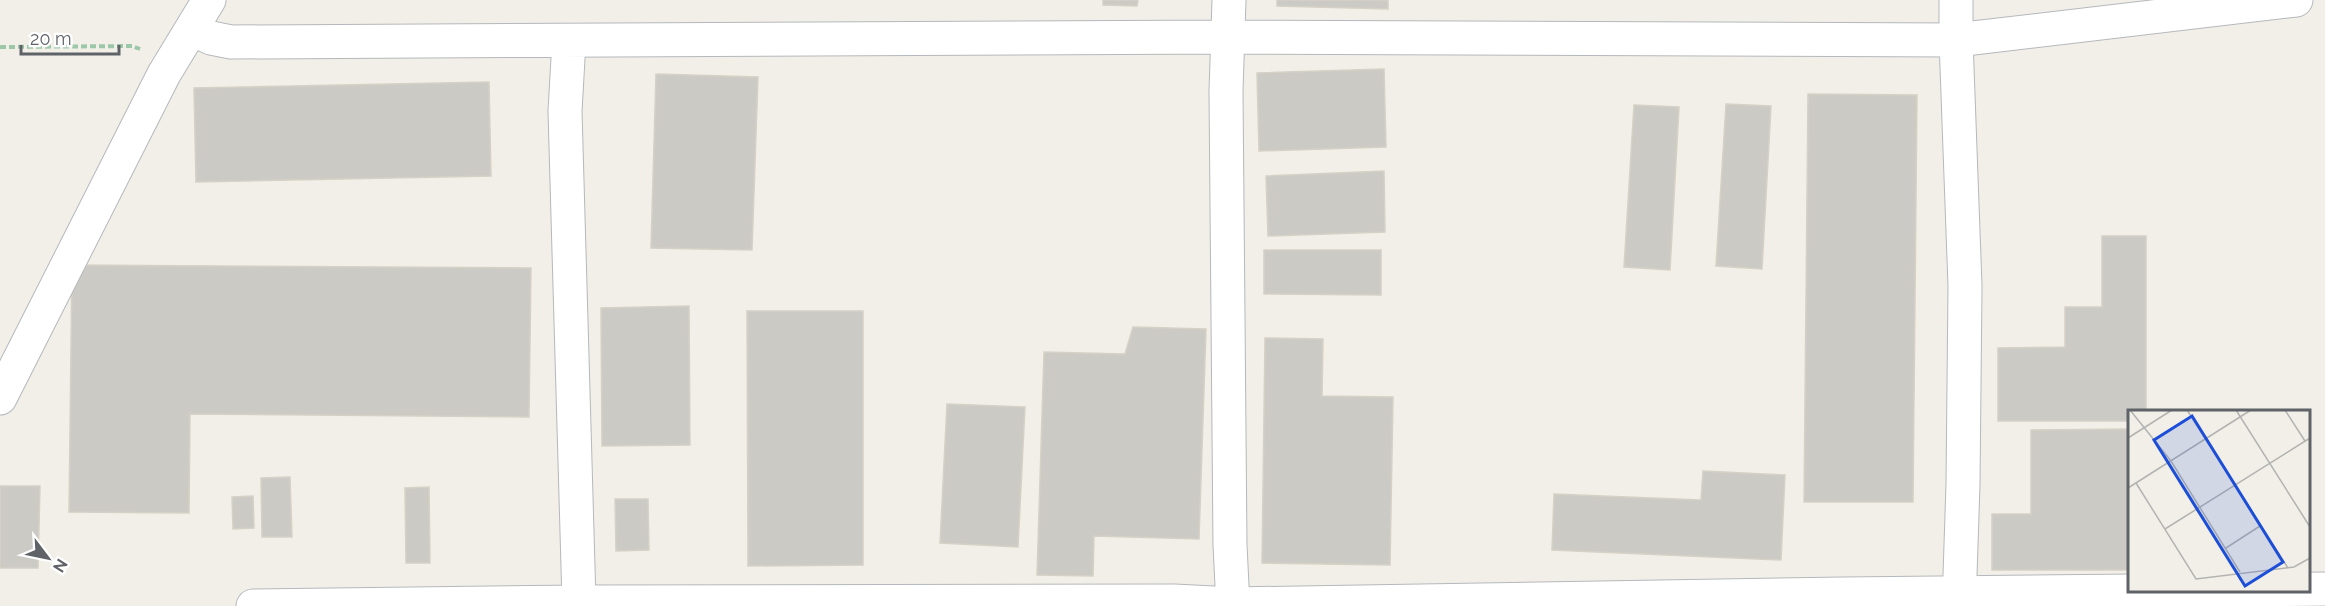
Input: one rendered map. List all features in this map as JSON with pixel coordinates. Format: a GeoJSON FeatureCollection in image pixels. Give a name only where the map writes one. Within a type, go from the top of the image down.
{"type":"FeatureCollection","features":[{"type":"Feature","properties":{"kind":"street"},"geometry":{"type":"LineString","coordinates":[[0,398],[164,74],[209,0]]}},
{"type":"Feature","properties":{"kind":"street"},"geometry":{"type":"LineString","coordinates":[[1229,0],[1227,38],[1230,533],[1233,605]]}},
{"type":"Feature","properties":{"kind":"street"},"geometry":{"type":"LineString","coordinates":[[1956,0],[1965,286],[1959,600]]}},
{"type":"Feature","properties":{"kind":"street"},"geometry":{"type":"LineString","coordinates":[[192,29],[211,38],[231,42],[1227,38],[1956,40],[2296,0]]}},
{"type":"Feature","properties":{"kind":"street"},"geometry":{"type":"LineString","coordinates":[[569,41],[565,111],[579,602]]}},
{"type":"Feature","properties":{"kind":"street"},"geometry":{"type":"LineString","coordinates":[[2310,590],[2325,590]]}},
{"type":"Feature","properties":{"kind":"street"},"geometry":{"type":"LineString","coordinates":[[253,606],[579,602],[1174,601],[1233,605],[1959,600],[2288,591]]}},
{"type":"Feature","properties":{"kind":"path"},"geometry":{"type":"LineString","coordinates":[[0,46],[132,46]]}},
{"type":"Feature","properties":{"kind":"building"},"geometry":{"type":"Polygon","coordinates":[[[1103,0],[1138,0],[1137,6],[1103,5],[1103,0]]]}},
{"type":"Feature","properties":{"kind":"building"},"geometry":{"type":"Polygon","coordinates":[[[1277,0],[1388,0],[1388,9],[1277,6],[1277,0]]]}},
{"type":"Feature","properties":{"kind":"building"},"geometry":{"type":"Polygon","coordinates":[[[1384,69],[1386,147],[1259,151],[1257,73],[1384,69]]]}},
{"type":"Feature","properties":{"kind":"building"},"geometry":{"type":"Polygon","coordinates":[[[656,74],[758,77],[752,250],[651,248],[656,74]]]}},
{"type":"Feature","properties":{"kind":"building"},"geometry":{"type":"Polygon","coordinates":[[[489,82],[491,176],[196,182],[194,88],[489,82]]]}},
{"type":"Feature","properties":{"kind":"building"},"geometry":{"type":"Polygon","coordinates":[[[1808,94],[1917,95],[1913,502],[1804,502],[1808,94]]]}},
{"type":"Feature","properties":{"kind":"building"},"geometry":{"type":"Polygon","coordinates":[[[1726,104],[1771,106],[1762,269],[1716,266],[1726,104]]]}},
{"type":"Feature","properties":{"kind":"building"},"geometry":{"type":"Polygon","coordinates":[[[1634,105],[1679,107],[1670,270],[1624,267],[1634,105]]]}},
{"type":"Feature","properties":{"kind":"building"},"geometry":{"type":"Polygon","coordinates":[[[1384,171],[1385,232],[1268,236],[1266,176],[1384,171]]]}},
{"type":"Feature","properties":{"kind":"building"},"geometry":{"type":"Polygon","coordinates":[[[2102,236],[2146,236],[2146,410],[2128,410],[2128,421],[1998,421],[1998,348],[2065,347],[2065,307],[2102,307],[2102,236]]]}},
{"type":"Feature","properties":{"kind":"building"},"geometry":{"type":"Polygon","coordinates":[[[1264,250],[1381,250],[1381,295],[1264,294],[1264,250]]]}},
{"type":"Feature","properties":{"kind":"building"},"geometry":{"type":"Polygon","coordinates":[[[72,265],[531,268],[529,417],[190,414],[189,513],[69,512],[72,265]]]}},
{"type":"Feature","properties":{"kind":"building"},"geometry":{"type":"Polygon","coordinates":[[[689,306],[690,445],[602,446],[601,308],[689,306]]]}},
{"type":"Feature","properties":{"kind":"building"},"geometry":{"type":"Polygon","coordinates":[[[747,311],[863,311],[863,565],[748,566],[747,311]]]}},
{"type":"Feature","properties":{"kind":"building"},"geometry":{"type":"Polygon","coordinates":[[[1133,327],[1206,329],[1199,539],[1094,536],[1093,576],[1037,575],[1044,352],[1125,354],[1133,327]]]}},
{"type":"Feature","properties":{"kind":"building"},"geometry":{"type":"Polygon","coordinates":[[[1265,338],[1323,339],[1322,396],[1393,397],[1390,565],[1262,563],[1265,338]]]}},
{"type":"Feature","properties":{"kind":"building"},"geometry":{"type":"Polygon","coordinates":[[[947,404],[1025,407],[1018,547],[940,543],[947,404]]]}},
{"type":"Feature","properties":{"kind":"building"},"geometry":{"type":"Polygon","coordinates":[[[2128,429],[2128,570],[1992,570],[1992,514],[2031,514],[2031,430],[2128,429]]]}},
{"type":"Feature","properties":{"kind":"building"},"geometry":{"type":"Polygon","coordinates":[[[1703,471],[1785,475],[1781,560],[1552,550],[1554,494],[1701,500],[1703,471]]]}},
{"type":"Feature","properties":{"kind":"building"},"geometry":{"type":"Polygon","coordinates":[[[290,477],[292,537],[262,537],[261,478],[290,477]]]}},
{"type":"Feature","properties":{"kind":"building"},"geometry":{"type":"Polygon","coordinates":[[[0,486],[40,486],[38,568],[0,568],[0,486]]]}},
{"type":"Feature","properties":{"kind":"building"},"geometry":{"type":"Polygon","coordinates":[[[429,487],[430,563],[406,563],[405,488],[429,487]]]}},
{"type":"Feature","properties":{"kind":"building"},"geometry":{"type":"Polygon","coordinates":[[[253,496],[254,528],[233,529],[232,497],[253,496]]]}},
{"type":"Feature","properties":{"kind":"building"},"geometry":{"type":"Polygon","coordinates":[[[615,499],[648,499],[649,550],[616,551],[615,499]]]}}]}
